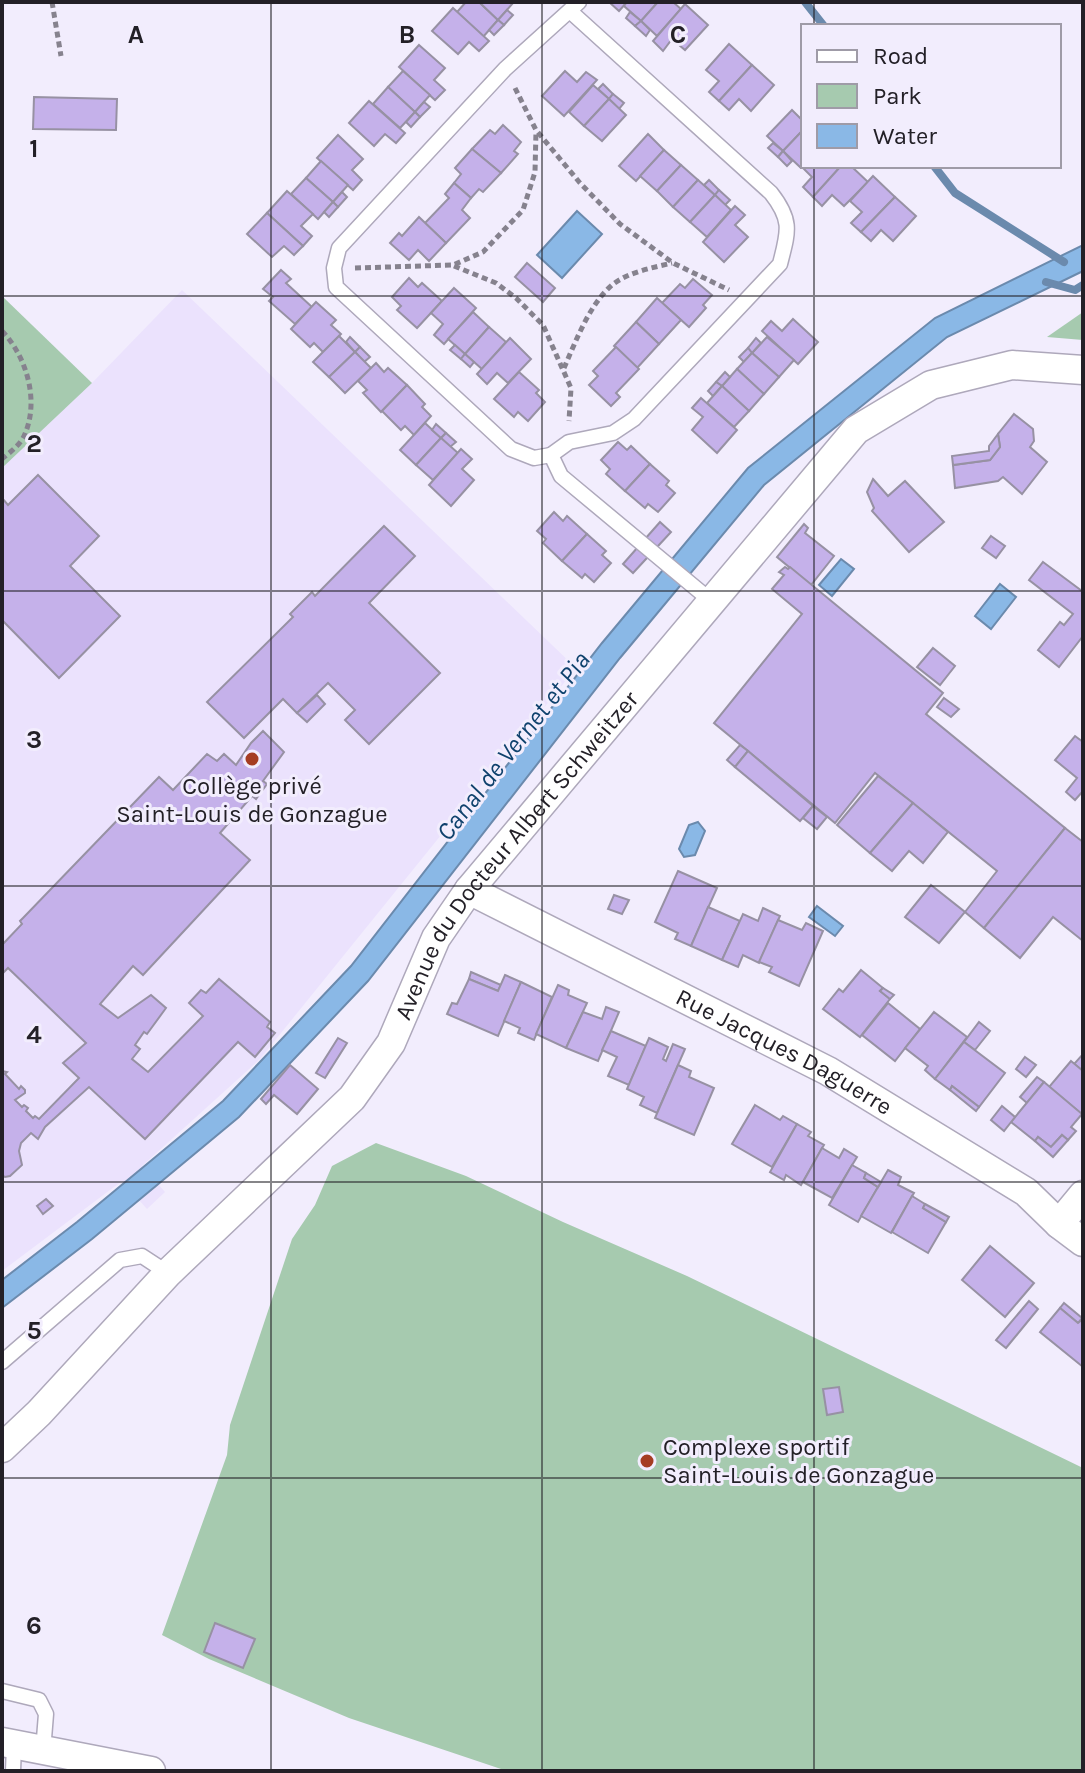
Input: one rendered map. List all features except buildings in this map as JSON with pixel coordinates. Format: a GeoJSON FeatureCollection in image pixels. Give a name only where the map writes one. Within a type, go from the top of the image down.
{"type":"FeatureCollection","features":[{"type":"Feature","properties":{"kind":"street","name":"Avenue du Docteur Albert Schweitzer"},"geometry":{"type":"LineString","coordinates":[[2,1448],[39,1413],[168,1273],[352,1098],[391,1043],[436,938],[469,890],[856,430],[931,385],[1012,365],[1083,370]]}},
{"type":"Feature","properties":{"kind":"street","name":"Rue Jacques Daguerre"},"geometry":{"type":"LineString","coordinates":[[469,890],[828,1071],[1026,1192],[1083,1242]]}},
{"type":"Feature","properties":{"kind":"street"},"geometry":{"type":"LineString","coordinates":[[1059,1224],[1083,1195]]}},
{"type":"Feature","properties":{"kind":"street"},"geometry":{"type":"LineString","coordinates":[[10,1753],[43,1751],[105,1767],[151,1771]]}},
{"type":"Feature","properties":{"kind":"lane"},"geometry":{"type":"LineString","coordinates":[[575,7],[771,193],[784,210],[788,233],[780,264],[634,419],[613,433],[569,442],[551,455],[534,458],[511,449],[336,287],[334,268],[339,248],[505,69],[575,7]]}},
{"type":"Feature","properties":{"kind":"lane"},"geometry":{"type":"LineString","coordinates":[[551,455],[561,476],[710,600]]}},
{"type":"Feature","properties":{"kind":"lane"},"geometry":{"type":"LineString","coordinates":[[2,1362],[120,1260],[142,1256],[168,1273]]}},
{"type":"Feature","properties":{"kind":"lane"},"geometry":{"type":"LineString","coordinates":[[2,1691],[39,1700],[46,1714],[43,1751]]}},
{"type":"Feature","properties":{"kind":"path"},"geometry":{"type":"LineString","coordinates":[[52,2],[61,56]]}},
{"type":"Feature","properties":{"kind":"path"},"geometry":{"type":"LineString","coordinates":[[505,69],[536,130],[580,183],[620,224],[673,263],[745,298]]}},
{"type":"Feature","properties":{"kind":"path"},"geometry":{"type":"LineString","coordinates":[[334,268],[453,265],[483,252],[501,237],[523,210],[535,172],[536,130]]}},
{"type":"Feature","properties":{"kind":"path"},"geometry":{"type":"LineString","coordinates":[[564,368],[580,329],[611,286],[630,275],[673,263]]}},
{"type":"Feature","properties":{"kind":"path"},"geometry":{"type":"LineString","coordinates":[[453,265],[496,283],[543,325],[571,388],[569,442]]}},
{"type":"Feature","properties":{"kind":"path"},"geometry":{"type":"LineString","coordinates":[[2,331],[22,358],[30,397],[29,420],[23,439],[2,459]]}},
{"type":"Feature","properties":{"kind":"shaded area","name":"Collège privé Saint-Louis de Gonzague"},"geometry":{"type":"Polygon","coordinates":[[[182,290],[576,668],[260,1059],[142,1166],[165,1192],[147,1209],[122,1181],[2,1271],[2,468],[92,383],[182,290]]]}},
{"type":"Feature","properties":{"kind":"green space"},"geometry":{"type":"Polygon","coordinates":[[[2,296],[92,383],[2,468],[2,296]]]}},
{"type":"Feature","properties":{"kind":"green space"},"geometry":{"type":"Polygon","coordinates":[[[1083,312],[1083,340],[1047,337],[1083,312]]]}},
{"type":"Feature","properties":{"kind":"green space","name":"Complexe sportif Saint-Louis de Gonzague"},"geometry":{"type":"Polygon","coordinates":[[[376,1143],[466,1176],[687,1276],[1083,1468],[1083,1771],[507,1771],[349,1718],[209,1659],[162,1635],[227,1455],[230,1425],[292,1239],[315,1205],[332,1166],[376,1143]]]}},
{"type":"Feature","properties":{"kind":"water"},"geometry":{"type":"Polygon","coordinates":[[[577,211],[602,234],[562,278],[537,255],[577,211]]]}},
{"type":"Feature","properties":{"kind":"water","name":"Canal de Vernet et Pia"},"geometry":{"type":"Polygon","coordinates":[[[1083,245],[1083,271],[947,337],[764,485],[620,658],[368,981],[239,1117],[92,1239],[2,1308],[2,1280],[223,1101],[351,966],[602,643],[748,468],[935,318],[1083,245]]]}},
{"type":"Feature","properties":{"kind":"water"},"geometry":{"type":"Polygon","coordinates":[[[841,559],[854,569],[832,596],[819,585],[841,559]]]}},
{"type":"Feature","properties":{"kind":"water"},"geometry":{"type":"Polygon","coordinates":[[[1000,584],[1016,597],[991,629],[975,616],[1000,584]]]}},
{"type":"Feature","properties":{"kind":"water"},"geometry":{"type":"Polygon","coordinates":[[[698,822],[705,831],[695,855],[684,857],[679,849],[689,825],[698,822]]]}},
{"type":"Feature","properties":{"kind":"water"},"geometry":{"type":"Polygon","coordinates":[[[817,906],[843,926],[835,936],[809,917],[817,906]]]}},
{"type":"Feature","properties":{"kind":"waterway"},"geometry":{"type":"LineString","coordinates":[[805,2],[822,24]]}},
{"type":"Feature","properties":{"kind":"waterway"},"geometry":{"type":"LineString","coordinates":[[936,168],[955,193],[1064,262]]}},
{"type":"Feature","properties":{"kind":"waterway"},"geometry":{"type":"LineString","coordinates":[[1046,282],[1075,290],[1083,285]]}},
{"type":"Feature","properties":{"kind":"place","name":"Collège privé Saint-Louis de Gonzague"},"geometry":{"type":"Point","coordinates":[252,759]}},
{"type":"Feature","properties":{"kind":"place","name":"Complexe sportif Saint-Louis de Gonzague"},"geometry":{"type":"Point","coordinates":[647,1461]}}]}
